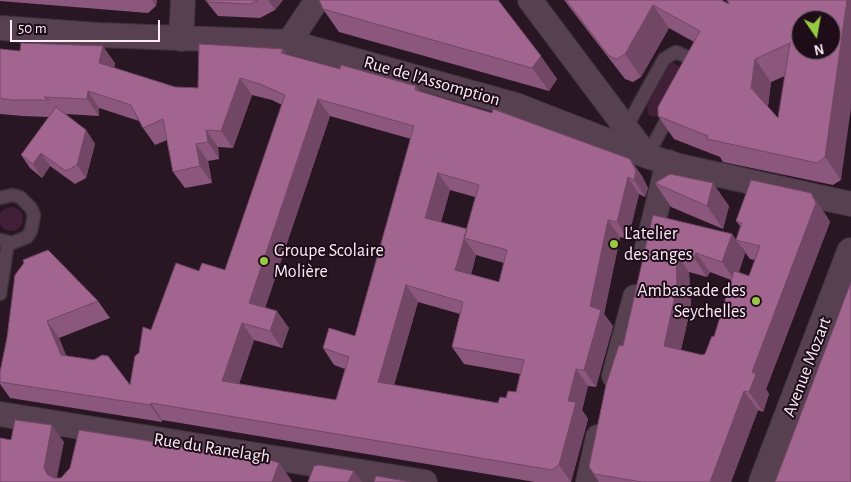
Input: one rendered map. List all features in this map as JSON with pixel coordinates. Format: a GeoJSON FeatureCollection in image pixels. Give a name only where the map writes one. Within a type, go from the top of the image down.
{"type":"FeatureCollection","features":[{"type":"Feature","properties":{"kind":"street"},"geometry":{"type":"LineString","coordinates":[[181,39],[183,0]]}},
{"type":"Feature","properties":{"kind":"street"},"geometry":{"type":"LineString","coordinates":[[289,42],[317,0]]}},
{"type":"Feature","properties":{"kind":"street"},"geometry":{"type":"LineString","coordinates":[[530,0],[626,128],[658,159],[620,359],[608,393]]}},
{"type":"Feature","properties":{"kind":"street","name":"Rue de l'Assomption"},"geometry":{"type":"LineString","coordinates":[[0,28],[181,39],[289,42],[516,105],[658,159],[851,204]]}},
{"type":"Feature","properties":{"kind":"street","name":"Avenue Mozart"},"geometry":{"type":"LineString","coordinates":[[763,482],[851,252]]}},
{"type":"Feature","properties":{"kind":"street","name":"Rue du Ranelagh"},"geometry":{"type":"LineString","coordinates":[[0,414],[82,427],[316,474],[424,482]]}},
{"type":"Feature","properties":{"kind":"street"},"geometry":{"type":"LineString","coordinates":[[588,482],[602,419]]}},
{"type":"Feature","properties":{"kind":"street"},"geometry":{"type":"LineString","coordinates":[[76,450],[82,427]]}},
{"type":"Feature","properties":{"kind":"lane"},"geometry":{"type":"LineString","coordinates":[[626,128],[664,59],[676,52],[692,60],[692,74],[687,82]]}},
{"type":"Feature","properties":{"kind":"lane"},"geometry":{"type":"LineString","coordinates":[[658,159],[679,97]]}},
{"type":"Feature","properties":{"kind":"lane"},"geometry":{"type":"LineString","coordinates":[[0,198],[12,195],[20,197],[32,208],[34,215],[31,231],[27,237],[20,241],[4,241],[0,294]]}},
{"type":"Feature","properties":{"kind":"shaded area"},"geometry":{"type":"Polygon","coordinates":[[[674,63],[682,69],[662,114],[653,117],[648,114],[647,106],[669,64],[674,63]]]}},
{"type":"Feature","properties":{"kind":"shaded area"},"geometry":{"type":"Polygon","coordinates":[[[11,207],[20,210],[23,219],[20,228],[11,231],[2,228],[-1,219],[2,210],[11,207]]]}},
{"type":"Feature","properties":{"kind":"building"},"geometry":{"type":"Polygon","coordinates":[[[206,0],[258,0],[250,4],[208,2],[206,0]]]}},
{"type":"Feature","properties":{"kind":"building"},"geometry":{"type":"Polygon","coordinates":[[[319,0],[498,0],[541,56],[532,68],[323,9],[319,0]]]}},
{"type":"Feature","properties":{"kind":"building"},"geometry":{"type":"Polygon","coordinates":[[[566,0],[721,0],[729,4],[727,0],[847,0],[841,43],[841,10],[791,10],[791,60],[839,60],[825,157],[817,163],[707,139],[708,136],[658,116],[658,107],[700,31],[653,5],[625,54],[617,59],[609,56],[566,0]],[[790,43],[755,59],[751,88],[778,118],[790,43]]]}},
{"type":"Feature","properties":{"kind":"building"},"geometry":{"type":"Polygon","coordinates":[[[21,43],[103,46],[99,63],[175,87],[198,88],[199,44],[283,49],[281,53],[340,69],[341,65],[416,86],[415,90],[492,113],[493,109],[630,159],[636,171],[634,180],[628,177],[617,222],[608,220],[590,306],[601,310],[584,370],[576,369],[568,401],[576,402],[559,465],[552,470],[151,403],[150,405],[0,382],[15,275],[24,263],[23,260],[48,250],[98,301],[47,321],[61,355],[94,360],[102,355],[108,356],[130,385],[135,356],[139,353],[143,327],[151,330],[176,263],[199,271],[202,263],[225,270],[285,95],[240,78],[221,131],[206,130],[208,142],[196,144],[200,166],[173,172],[163,119],[143,128],[131,105],[88,91],[87,99],[44,97],[49,100],[12,100],[0,98],[0,49],[20,51],[21,43]],[[318,99],[249,303],[277,311],[270,331],[242,323],[222,381],[336,400],[349,357],[323,348],[329,328],[355,336],[414,126],[318,99]],[[438,173],[425,218],[467,229],[479,185],[438,173]],[[464,238],[455,270],[499,282],[507,250],[464,238]],[[406,285],[378,382],[498,403],[500,397],[506,398],[508,391],[516,392],[524,360],[452,347],[463,302],[406,285]]]}},
{"type":"Feature","properties":{"kind":"building"},"geometry":{"type":"Polygon","coordinates":[[[56,107],[86,130],[77,165],[66,171],[41,153],[33,164],[21,155],[56,107]]]}},
{"type":"Feature","properties":{"kind":"building"},"geometry":{"type":"Polygon","coordinates":[[[670,174],[713,183],[707,206],[655,183],[670,174]]]}},
{"type":"Feature","properties":{"kind":"building"},"geometry":{"type":"Polygon","coordinates":[[[751,180],[811,193],[816,203],[752,372],[756,374],[749,392],[744,391],[710,482],[642,482],[594,474],[589,467],[606,385],[619,345],[623,346],[653,215],[732,234],[722,262],[696,253],[694,258],[676,253],[677,287],[664,346],[702,355],[705,354],[712,336],[714,337],[734,271],[749,276],[760,246],[736,240],[742,223],[736,221],[751,180]]]}},
{"type":"Feature","properties":{"kind":"building"},"geometry":{"type":"Polygon","coordinates":[[[851,282],[851,482],[775,482],[851,282]]]}},
{"type":"Feature","properties":{"kind":"building"},"geometry":{"type":"Polygon","coordinates":[[[15,420],[52,425],[44,468],[48,475],[54,478],[61,478],[70,468],[79,430],[279,463],[272,482],[0,482],[0,438],[11,440],[15,420]]]}},
{"type":"Feature","properties":{"kind":"building"},"geometry":{"type":"Polygon","coordinates":[[[319,465],[354,471],[348,482],[308,482],[314,466],[319,465]]]}},
{"type":"Feature","properties":{"kind":"building"},"geometry":{"type":"Polygon","coordinates":[[[376,476],[411,482],[374,482],[376,476]]]}},
{"type":"Feature","properties":{"kind":"place","name":"L'atelier des anges"},"geometry":{"type":"Point","coordinates":[614,244]}},
{"type":"Feature","properties":{"kind":"place","name":"Groupe Scolaire Molière"},"geometry":{"type":"Point","coordinates":[264,261]}},
{"type":"Feature","properties":{"kind":"place","name":"Ambassade des Seychelles"},"geometry":{"type":"Point","coordinates":[756,301]}}]}
